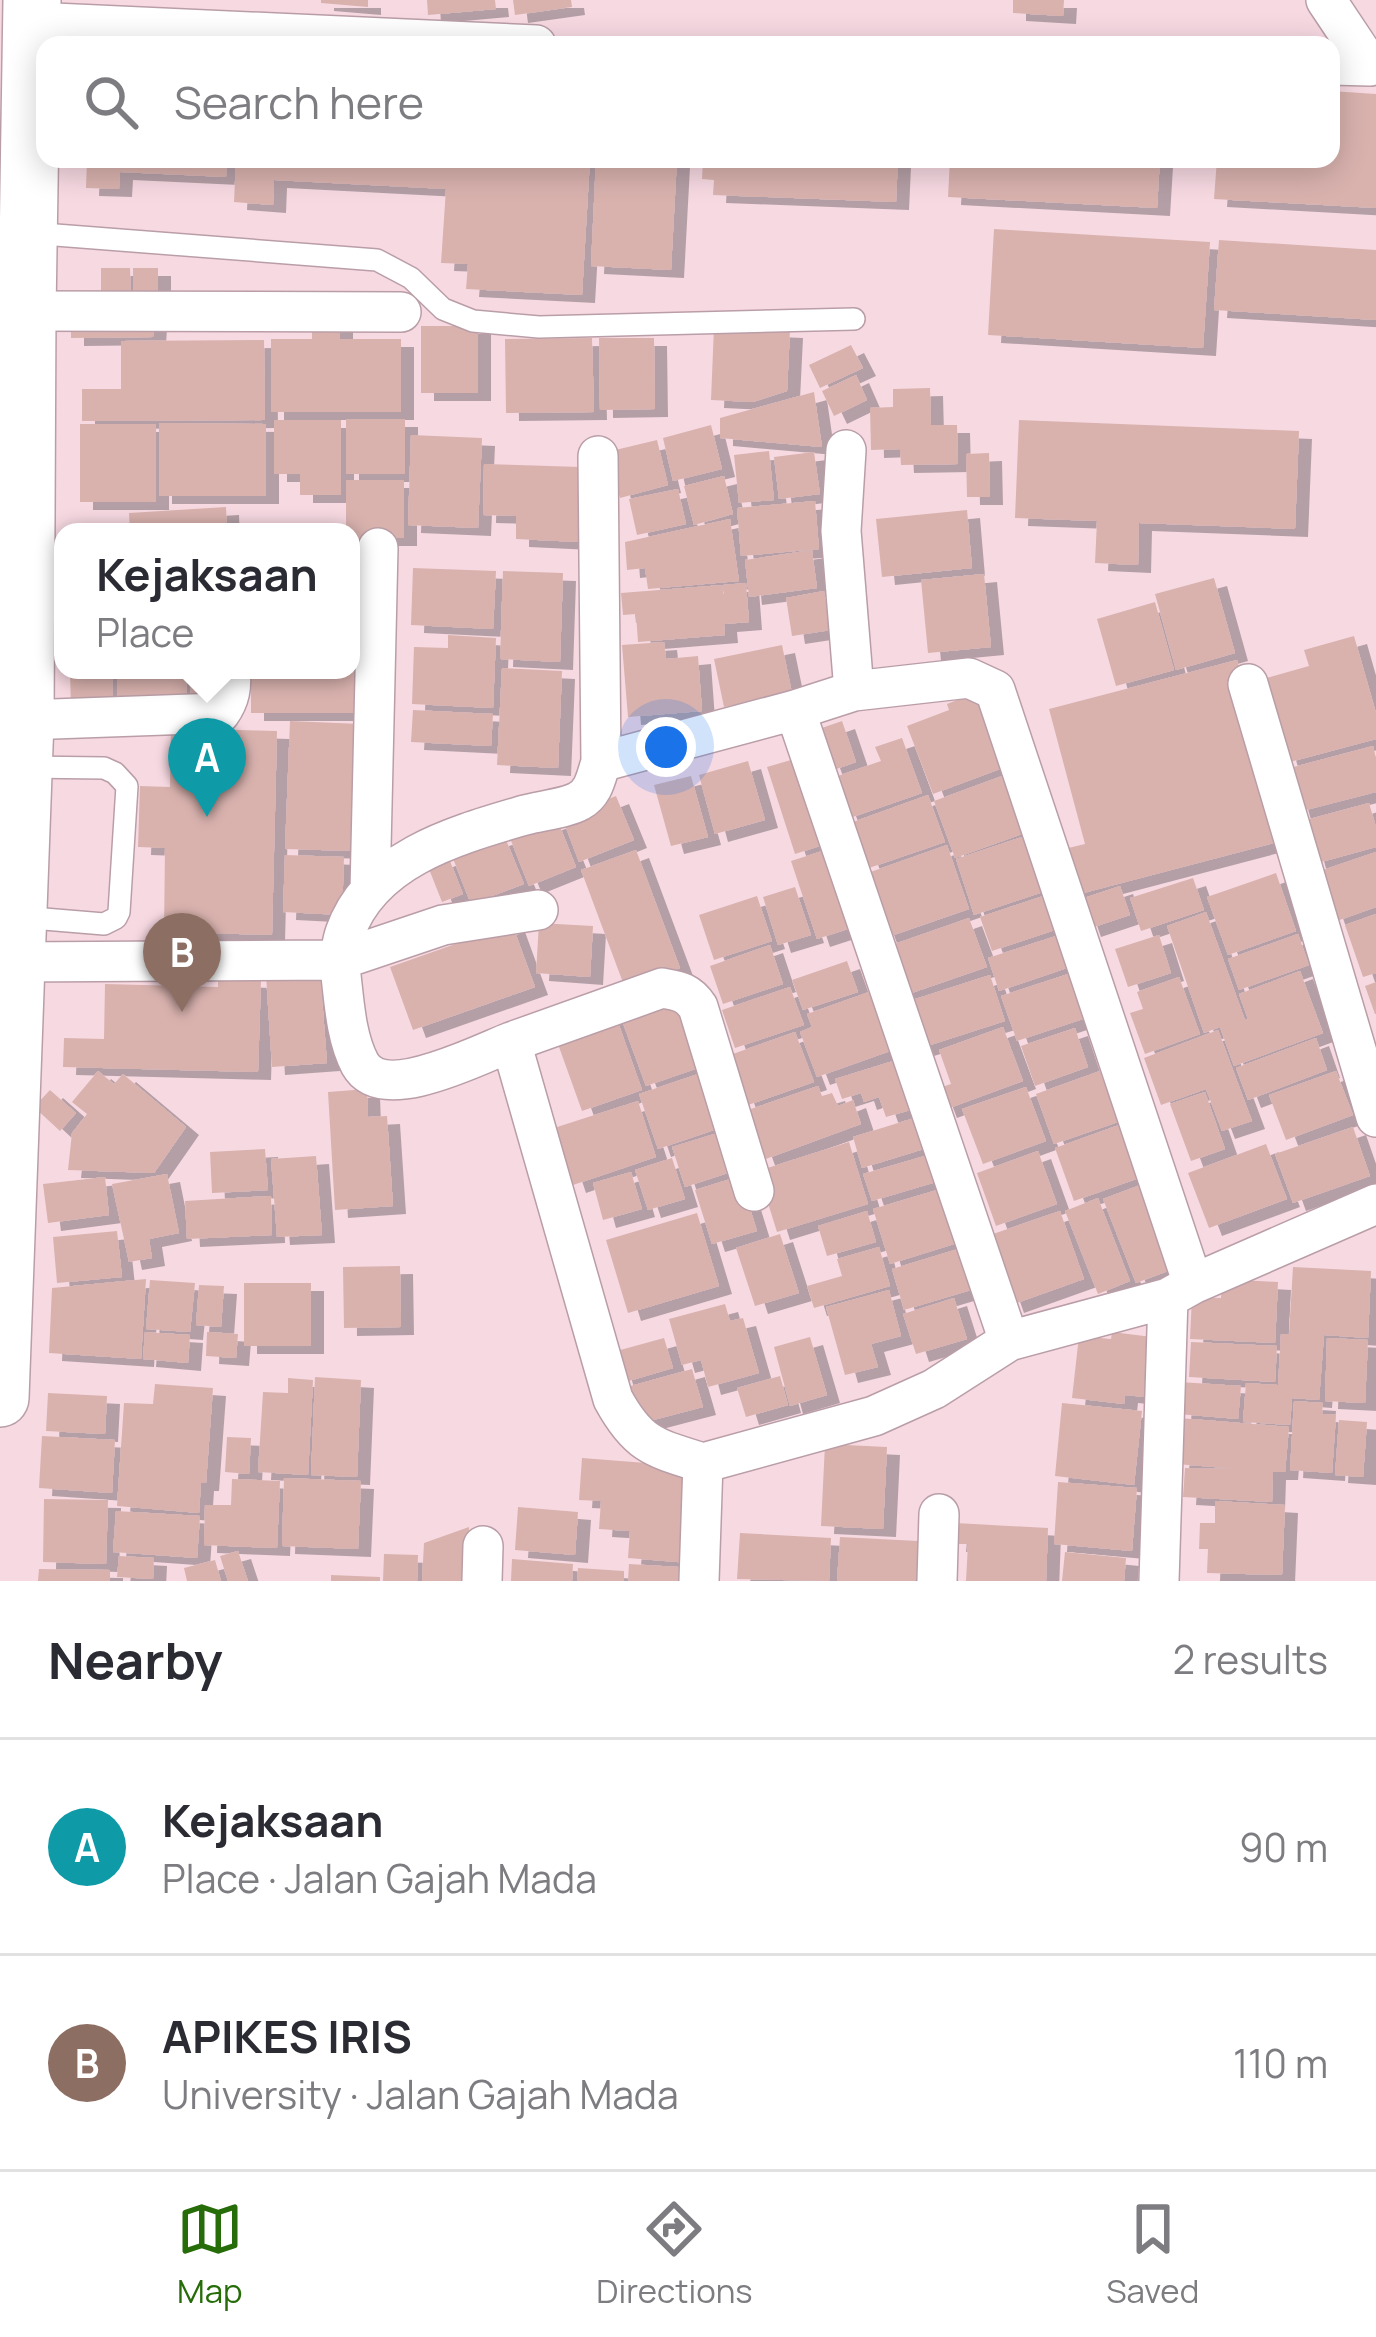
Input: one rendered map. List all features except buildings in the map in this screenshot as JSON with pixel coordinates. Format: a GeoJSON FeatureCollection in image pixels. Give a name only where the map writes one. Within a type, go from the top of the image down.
{"type":"FeatureCollection","features":[{"type":"Feature","properties":{"kind":"main road"},"geometry":{"type":"LineString","coordinates":[[0,1398],[7,1034],[18,939],[24,743],[29,233],[16,106],[32,11]]}},
{"type":"Feature","properties":{"kind":"street"},"geometry":{"type":"LineString","coordinates":[[1326,0],[1359,66]]}},
{"type":"Feature","properties":{"kind":"street"},"geometry":{"type":"LineString","coordinates":[[32,11],[403,36]]}},
{"type":"Feature","properties":{"kind":"street"},"geometry":{"type":"LineString","coordinates":[[27,311],[401,313]]}},
{"type":"Feature","properties":{"kind":"street"},"geometry":{"type":"LineString","coordinates":[[846,450],[841,531],[854,691]]}},
{"type":"Feature","properties":{"kind":"street"},"geometry":{"type":"LineString","coordinates":[[598,456],[601,762],[593,788],[578,802],[441,841],[370,890],[345,932],[339,960],[354,1047],[369,1074],[400,1080],[427,1075],[662,988],[690,996],[698,1007],[754,1191]]}},
{"type":"Feature","properties":{"kind":"street"},"geometry":{"type":"LineString","coordinates":[[370,890],[378,548]]}},
{"type":"Feature","properties":{"kind":"street"},"geometry":{"type":"LineString","coordinates":[[601,762],[854,691],[969,678],[994,690],[1181,1291],[1159,1581]]}},
{"type":"Feature","properties":{"kind":"street"},"geometry":{"type":"LineString","coordinates":[[24,743],[220,713],[228,702],[231,679]]}},
{"type":"Feature","properties":{"kind":"street"},"geometry":{"type":"LineString","coordinates":[[1248,684],[1376,1117]]}},
{"type":"Feature","properties":{"kind":"street"},"geometry":{"type":"LineString","coordinates":[[795,710],[1010,1341]]}},
{"type":"Feature","properties":{"kind":"street"},"geometry":{"type":"LineString","coordinates":[[18,939],[339,960],[443,925],[538,910]]}},
{"type":"Feature","properties":{"kind":"street"},"geometry":{"type":"LineString","coordinates":[[511,1042],[613,1399],[642,1440],[703,1463],[874,1416],[934,1389],[1010,1341],[1181,1291],[1376,1204]]}},
{"type":"Feature","properties":{"kind":"street"},"geometry":{"type":"LineString","coordinates":[[699,1581],[703,1463]]}},
{"type":"Feature","properties":{"kind":"street"},"geometry":{"type":"LineString","coordinates":[[937,1581],[939,1514]]}},
{"type":"Feature","properties":{"kind":"lane"},"geometry":{"type":"LineString","coordinates":[[29,233],[377,260],[411,278],[443,309],[473,321],[539,327],[854,319]]}},
{"type":"Feature","properties":{"kind":"lane"},"geometry":{"type":"LineString","coordinates":[[18,939],[116,918],[127,786],[115,772],[24,743]]}},
{"type":"Feature","properties":{"kind":"place","name":"Kejaksaan"},"geometry":{"type":"Point","coordinates":[207,817]}},
{"type":"Feature","properties":{"kind":"place","name":"APIKES IRIS"},"geometry":{"type":"Point","coordinates":[182,1012]}}]}
